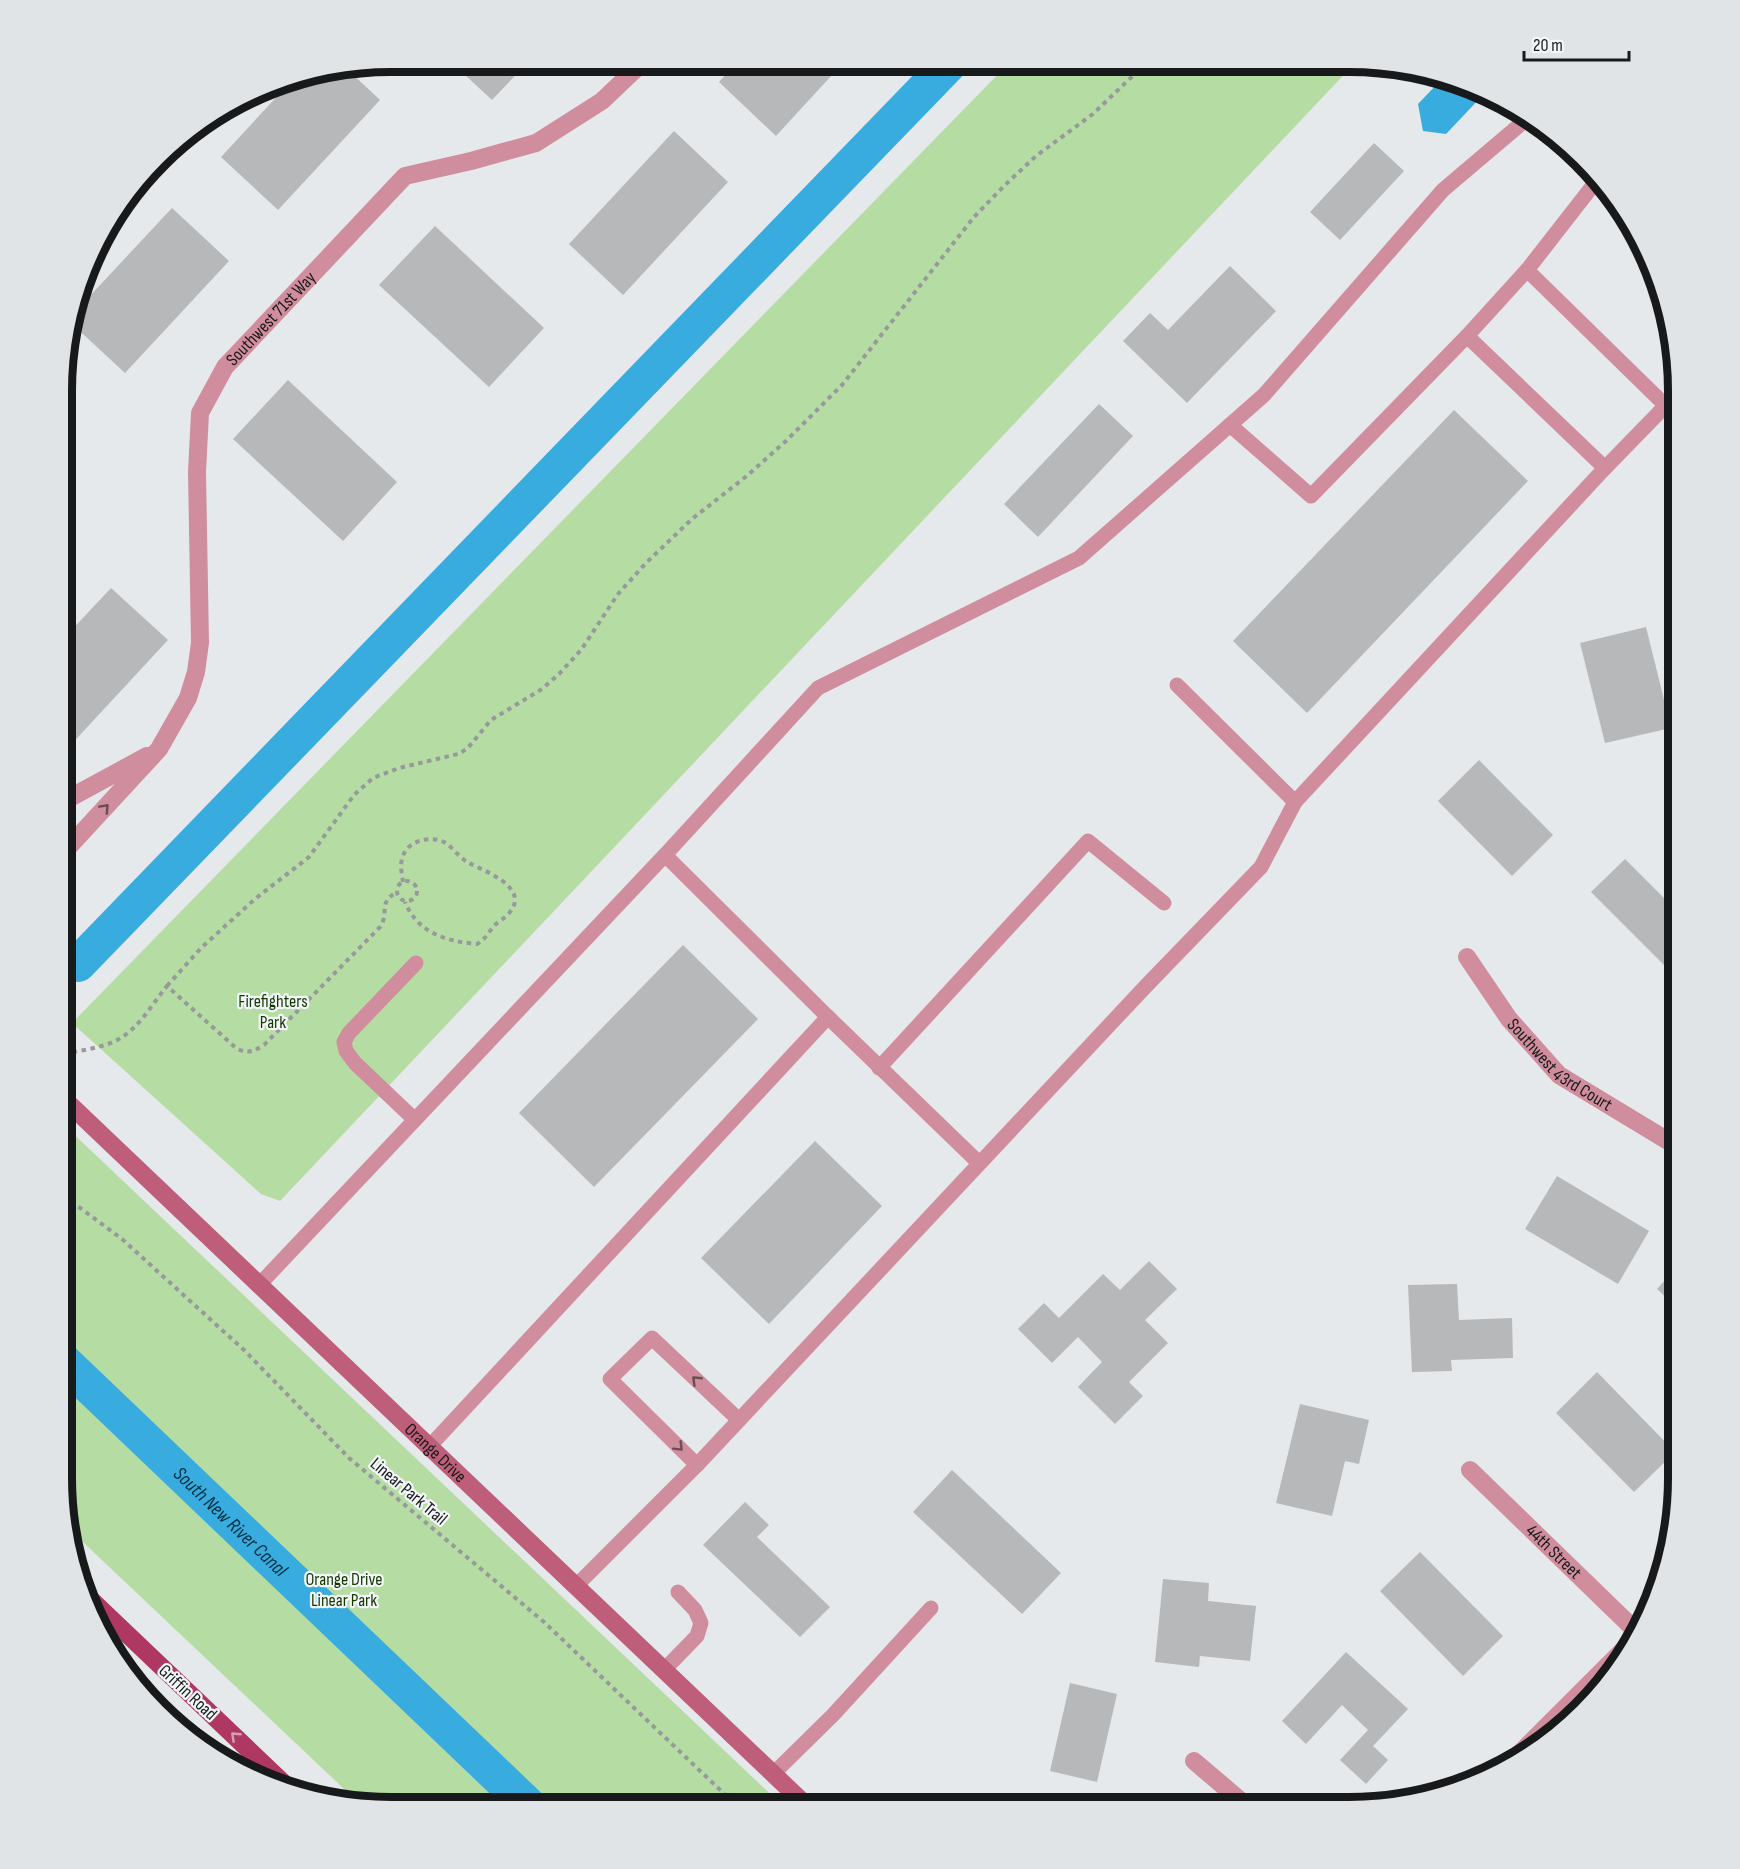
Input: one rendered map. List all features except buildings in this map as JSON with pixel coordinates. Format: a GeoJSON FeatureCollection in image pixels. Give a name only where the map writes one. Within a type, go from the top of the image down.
{"type":"FeatureCollection","features":[{"type":"Feature","properties":{"kind":"main road","name":"Griffin Road"},"geometry":{"type":"LineString","coordinates":[[100,1608],[275,1775]]}},
{"type":"Feature","properties":{"kind":"street","name":"Southwest 71st Way"},"geometry":{"type":"LineString","coordinates":[[72,843],[159,749],[188,698],[196,672],[200,643],[197,472],[200,413],[225,367],[405,176],[536,143],[602,101],[632,72]]}},
{"type":"Feature","properties":{"kind":"street"},"geometry":{"type":"LineString","coordinates":[[72,797],[159,749]]}},
{"type":"Feature","properties":{"kind":"street","name":"Southwest 43rd Court"},"geometry":{"type":"LineString","coordinates":[[1467,957],[1509,1019],[1558,1075],[1668,1142]]}},
{"type":"Feature","properties":{"kind":"street","name":"Orange Drive"},"geometry":{"type":"LineString","coordinates":[[72,1106],[797,1797]]}},
{"type":"Feature","properties":{"kind":"street","name":"44th Street"},"geometry":{"type":"LineString","coordinates":[[1470,1470],[1631,1627]]}},
{"type":"Feature","properties":{"kind":"street"},"geometry":{"type":"LineString","coordinates":[[1539,1734],[1606,1666]]}},
{"type":"Feature","properties":{"kind":"street"},"geometry":{"type":"LineString","coordinates":[[1194,1761],[1236,1797]]}},
{"type":"Feature","properties":{"kind":"lane"},"geometry":{"type":"LineString","coordinates":[[259,1285],[665,855],[818,688],[1079,558],[1264,395],[1443,190],[1521,123]]}},
{"type":"Feature","properties":{"kind":"lane"},"geometry":{"type":"LineString","coordinates":[[1230,425],[1311,496],[1524,274],[1594,187]]}},
{"type":"Feature","properties":{"kind":"lane"},"geometry":{"type":"LineString","coordinates":[[1524,274],[1527,270],[1665,405]]}},
{"type":"Feature","properties":{"kind":"lane"},"geometry":{"type":"LineString","coordinates":[[1467,336],[1605,468]]}},
{"type":"Feature","properties":{"kind":"lane"},"geometry":{"type":"LineString","coordinates":[[576,1586],[697,1465],[979,1163],[1261,867],[1295,802],[1668,402]]}},
{"type":"Feature","properties":{"kind":"lane"},"geometry":{"type":"LineString","coordinates":[[1177,685],[1295,802]]}},
{"type":"Feature","properties":{"kind":"lane"},"geometry":{"type":"LineString","coordinates":[[879,1068],[1088,841],[1164,903]]}},
{"type":"Feature","properties":{"kind":"lane"},"geometry":{"type":"LineString","coordinates":[[665,855],[879,1068],[979,1163]]}},
{"type":"Feature","properties":{"kind":"lane"},"geometry":{"type":"LineString","coordinates":[[414,1119],[355,1062],[346,1051],[344,1042],[349,1033],[417,963]]}},
{"type":"Feature","properties":{"kind":"lane"},"geometry":{"type":"LineString","coordinates":[[429,1447],[828,1017]]}},
{"type":"Feature","properties":{"kind":"lane"},"geometry":{"type":"LineString","coordinates":[[697,1465],[610,1379],[652,1338],[739,1420]]}},
{"type":"Feature","properties":{"kind":"lane"},"geometry":{"type":"LineString","coordinates":[[664,1670],[697,1636],[701,1623],[695,1610],[678,1592]]}},
{"type":"Feature","properties":{"kind":"lane"},"geometry":{"type":"LineString","coordinates":[[773,1774],[833,1715],[931,1608]]}},
{"type":"Feature","properties":{"kind":"path"},"geometry":{"type":"LineString","coordinates":[[72,1052],[105,1045],[120,1039],[133,1028],[201,948],[255,899],[309,857],[354,795],[373,778],[399,768],[458,754],[467,749],[491,720],[542,688],[559,674],[581,650],[618,594],[646,563],[692,519],[748,475],[786,441],[842,385],[974,217],[997,193],[1036,156],[1093,114],[1137,72]]}},
{"type":"Feature","properties":{"kind":"path"},"geometry":{"type":"LineString","coordinates":[[403,882],[402,858],[406,850],[425,839],[435,839],[446,843],[463,860],[499,878],[513,894],[514,903],[511,912],[495,925],[484,940],[477,944],[437,936],[413,918],[397,892],[398,886],[403,882],[413,883],[416,889],[414,898],[405,902]]}},
{"type":"Feature","properties":{"kind":"path"},"geometry":{"type":"LineString","coordinates":[[167,986],[237,1049],[246,1053],[254,1051],[264,1045],[380,927],[385,919],[384,903],[388,897],[397,892]]}},
{"type":"Feature","properties":{"kind":"path","name":"Linear Park Trail"},"geometry":{"type":"LineString","coordinates":[[72,1202],[122,1239],[243,1350],[349,1458],[544,1622],[728,1797]]}},
{"type":"Feature","properties":{"kind":"green space","name":"Firefighters Park"},"geometry":{"type":"Polygon","coordinates":[[[1000,72],[1346,72],[280,1201],[261,1194],[72,1023],[1000,72]]]}},
{"type":"Feature","properties":{"kind":"green space","name":"Orange Drive Linear Park"},"geometry":{"type":"Polygon","coordinates":[[[72,1133],[773,1797],[391,1797],[349,1794],[78,1537],[72,1478],[72,1133]]]}},
{"type":"Feature","properties":{"kind":"water"},"geometry":{"type":"Polygon","coordinates":[[[1437,85],[1479,100],[1446,134],[1423,131],[1418,104],[1437,85]]]}},
{"type":"Feature","properties":{"kind":"waterway"},"geometry":{"type":"LineString","coordinates":[[78,964],[941,72]]}},
{"type":"Feature","properties":{"kind":"waterway","name":"South New River Canal"},"geometry":{"type":"LineString","coordinates":[[72,1370],[520,1797]]}}]}
